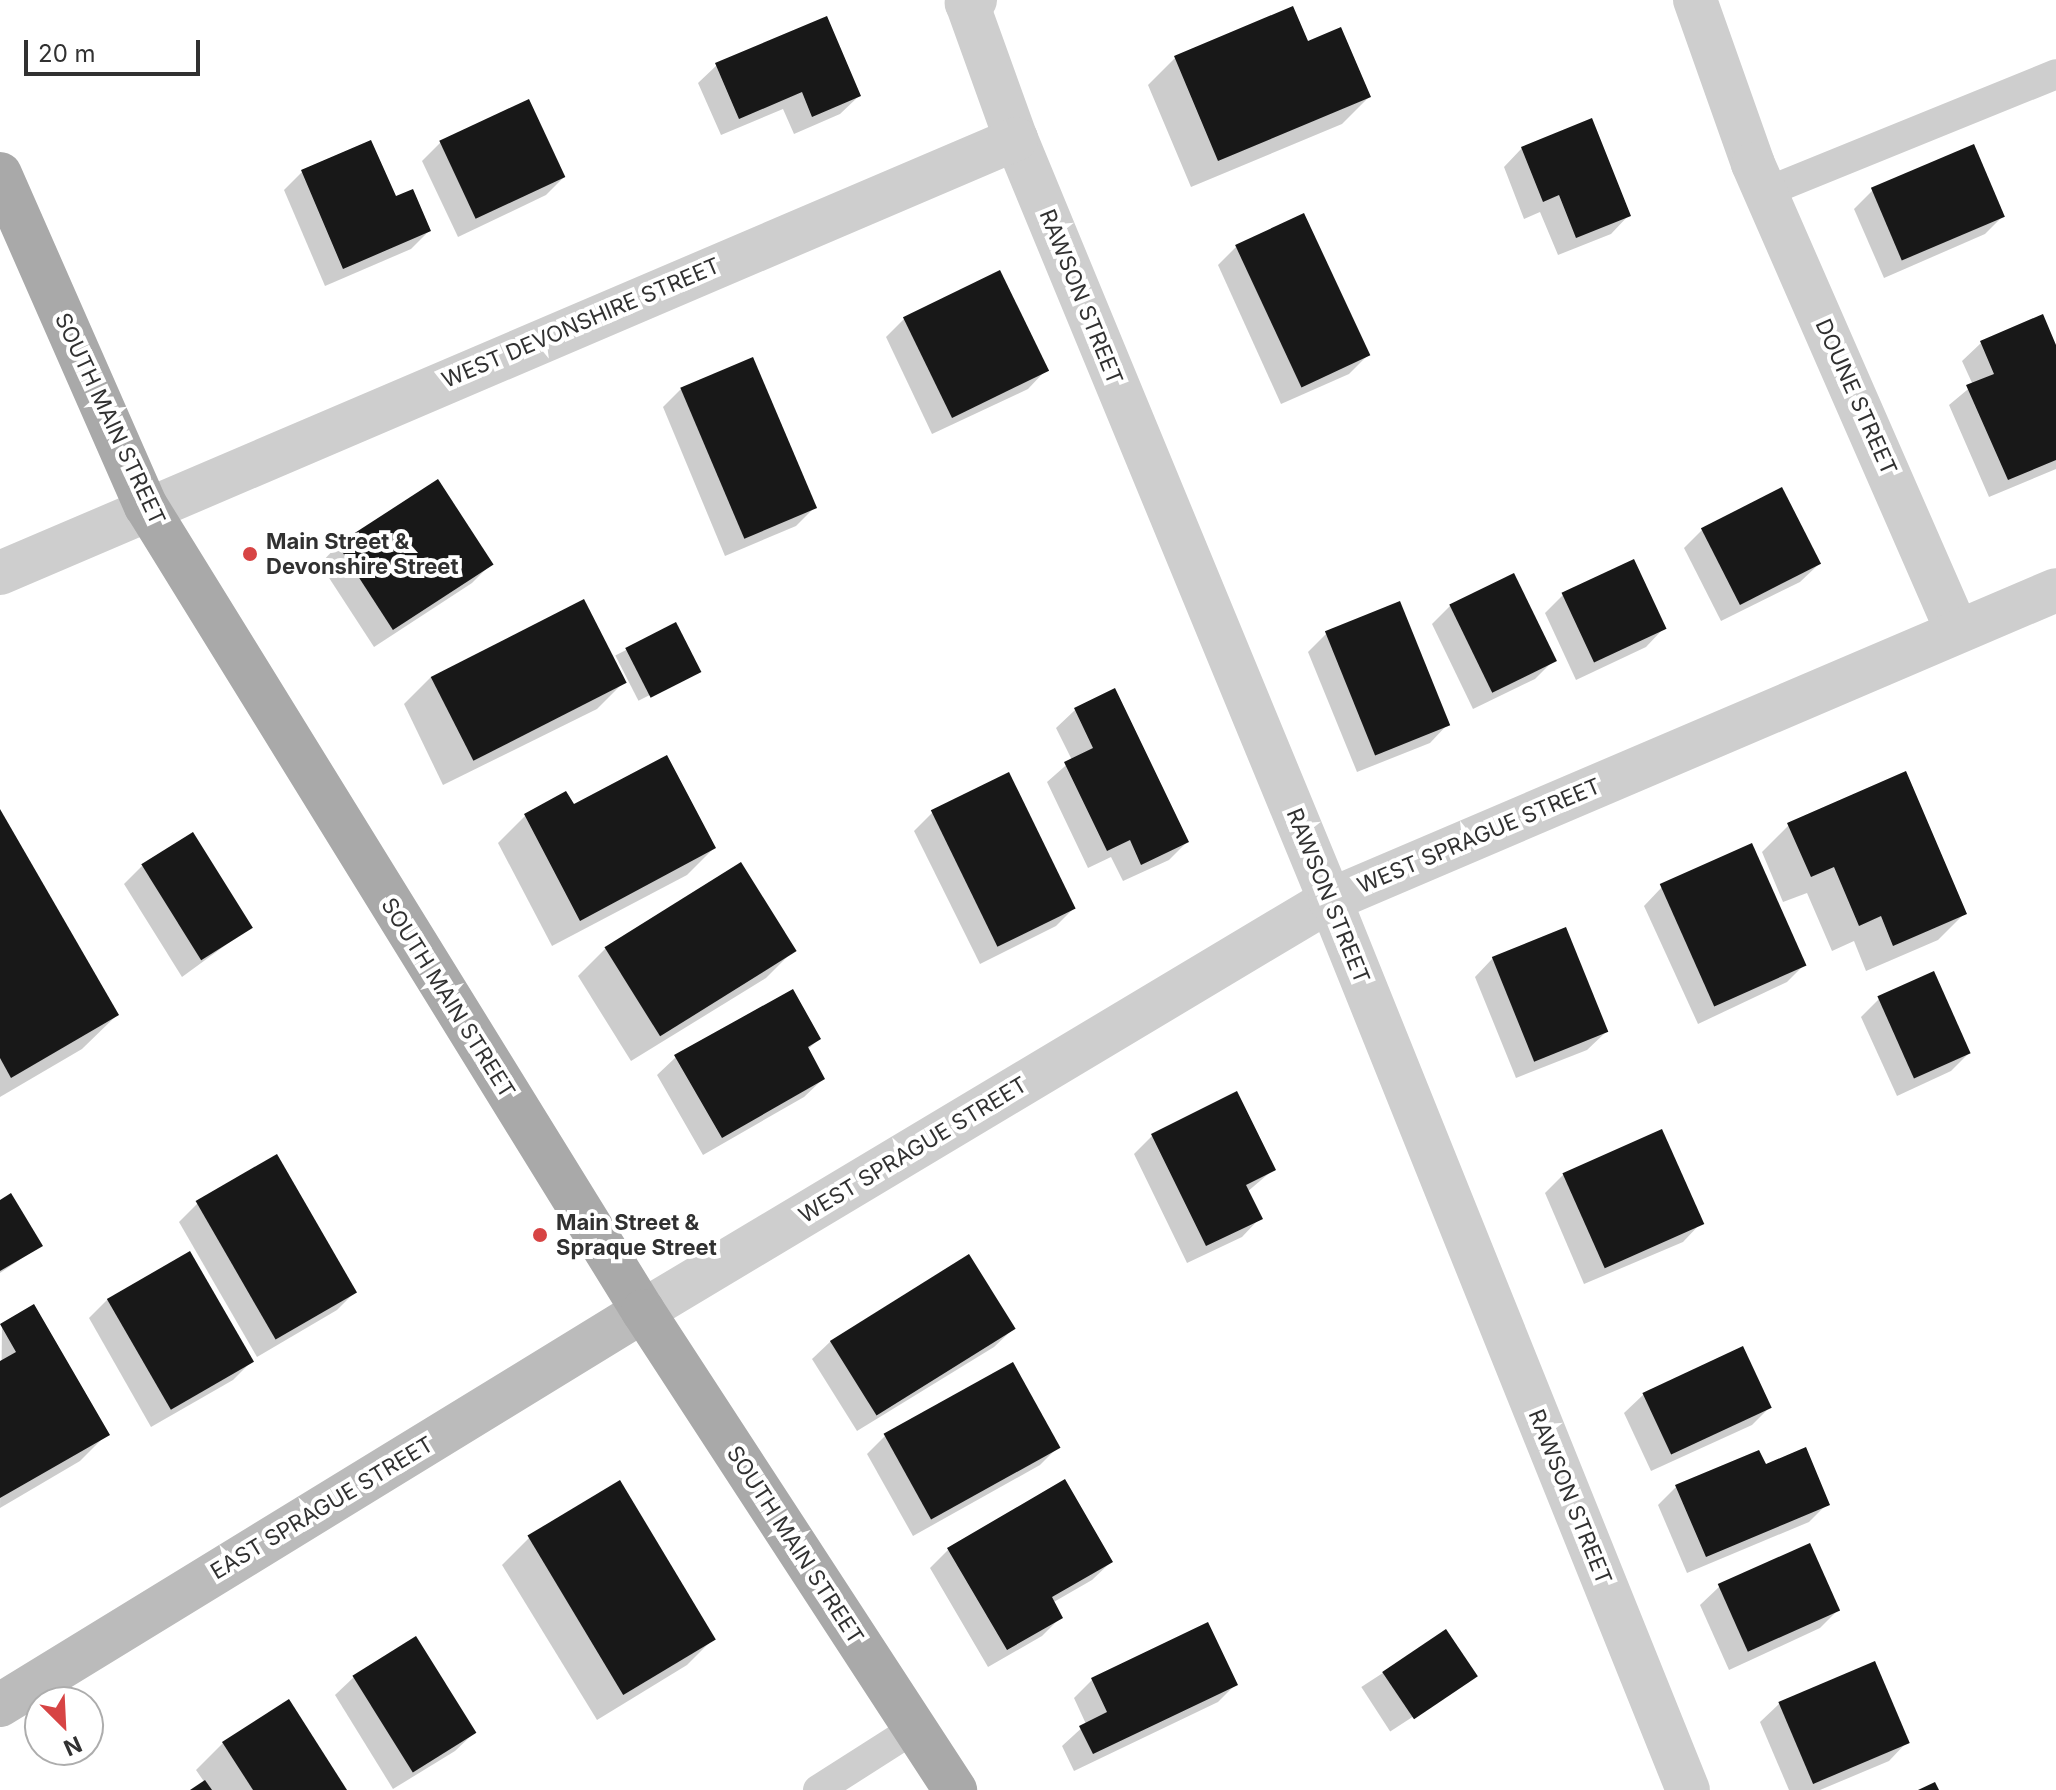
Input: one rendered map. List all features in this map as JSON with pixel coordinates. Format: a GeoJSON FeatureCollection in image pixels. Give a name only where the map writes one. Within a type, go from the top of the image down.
{"type":"FeatureCollection","features":[{"type":"Feature","properties":{"kind":"main road","name":"SOUTH MAIN STREET"},"geometry":{"type":"LineString","coordinates":[[0,174],[146,506],[643,1311],[955,1790]]}},
{"type":"Feature","properties":{"kind":"main road","name":"EAST SPRAGUE STREET"},"geometry":{"type":"LineString","coordinates":[[0,1705],[643,1311]]}},
{"type":"Feature","properties":{"kind":"street","name":"DOUNE STREET"},"geometry":{"type":"LineString","coordinates":[[1695,0],[1760,178],[1957,631]]}},
{"type":"Feature","properties":{"kind":"street","name":"RAWSON STREET"},"geometry":{"type":"LineString","coordinates":[[971,2],[1016,139],[1330,900],[1688,1790]]}},
{"type":"Feature","properties":{"kind":"street","name":"WEST DEVONSHIRE STREET"},"geometry":{"type":"LineString","coordinates":[[0,573],[146,506],[1016,139]]}},
{"type":"Feature","properties":{"kind":"street","name":"WEST SPRAGUE STREET"},"geometry":{"type":"LineString","coordinates":[[643,1311],[1330,900],[2056,590]]}},
{"type":"Feature","properties":{"kind":"lane"},"geometry":{"type":"LineString","coordinates":[[1760,178],[2056,74]]}},
{"type":"Feature","properties":{"kind":"lane"},"geometry":{"type":"LineString","coordinates":[[818,1790],[915,1728]]}},
{"type":"Feature","properties":{"kind":"building"},"geometry":{"type":"Polygon","coordinates":[[[1293,6],[1308,41],[1341,27],[1371,97],[1218,161],[1174,56],[1293,6]]]}},
{"type":"Feature","properties":{"kind":"building"},"geometry":{"type":"Polygon","coordinates":[[[827,16],[861,96],[812,117],[802,92],[739,119],[715,63],[827,16]]]}},
{"type":"Feature","properties":{"kind":"building"},"geometry":{"type":"Polygon","coordinates":[[[529,99],[565,177],[476,219],[439,141],[529,99]]]}},
{"type":"Feature","properties":{"kind":"building"},"geometry":{"type":"Polygon","coordinates":[[[1592,118],[1631,216],[1576,238],[1559,195],[1543,202],[1521,147],[1592,118]]]}},
{"type":"Feature","properties":{"kind":"building"},"geometry":{"type":"Polygon","coordinates":[[[371,140],[396,196],[413,189],[431,231],[343,269],[301,170],[371,140]]]}},
{"type":"Feature","properties":{"kind":"building"},"geometry":{"type":"Polygon","coordinates":[[[1974,144],[2005,217],[1902,260],[1871,188],[1974,144]]]}},
{"type":"Feature","properties":{"kind":"building"},"geometry":{"type":"Polygon","coordinates":[[[1304,213],[1370,355],[1301,387],[1235,245],[1304,213]]]}},
{"type":"Feature","properties":{"kind":"building"},"geometry":{"type":"Polygon","coordinates":[[[1000,270],[1049,371],[952,418],[903,317],[1000,270]]]}},
{"type":"Feature","properties":{"kind":"building"},"geometry":{"type":"Polygon","coordinates":[[[2043,314],[2056,345],[2056,460],[2008,480],[1966,385],[1994,374],[1980,341],[2043,314]]]}},
{"type":"Feature","properties":{"kind":"building"},"geometry":{"type":"Polygon","coordinates":[[[753,357],[817,508],[744,539],[680,388],[753,357]]]}},
{"type":"Feature","properties":{"kind":"building"},"geometry":{"type":"Polygon","coordinates":[[[438,479],[494,565],[393,630],[337,544],[438,479]]]}},
{"type":"Feature","properties":{"kind":"building"},"geometry":{"type":"Polygon","coordinates":[[[1782,487],[1821,564],[1740,605],[1701,528],[1782,487]]]}},
{"type":"Feature","properties":{"kind":"building"},"geometry":{"type":"Polygon","coordinates":[[[1634,559],[1667,629],[1594,663],[1561,593],[1634,559]]]}},
{"type":"Feature","properties":{"kind":"building"},"geometry":{"type":"Polygon","coordinates":[[[1514,573],[1557,661],[1492,693],[1449,605],[1514,573]]]}},
{"type":"Feature","properties":{"kind":"building"},"geometry":{"type":"Polygon","coordinates":[[[584,599],[627,683],[473,761],[431,677],[584,599]]]}},
{"type":"Feature","properties":{"kind":"building"},"geometry":{"type":"Polygon","coordinates":[[[1400,601],[1450,725],[1375,756],[1325,631],[1400,601]]]}},
{"type":"Feature","properties":{"kind":"building"},"geometry":{"type":"Polygon","coordinates":[[[676,622],[701,672],[651,698],[625,648],[676,622]]]}},
{"type":"Feature","properties":{"kind":"building"},"geometry":{"type":"Polygon","coordinates":[[[1115,688],[1189,842],[1141,865],[1130,840],[1107,851],[1064,762],[1093,748],[1074,708],[1115,688]]]}},
{"type":"Feature","properties":{"kind":"building"},"geometry":{"type":"Polygon","coordinates":[[[667,755],[716,848],[580,921],[524,814],[566,791],[574,804],[667,755]]]}},
{"type":"Feature","properties":{"kind":"building"},"geometry":{"type":"Polygon","coordinates":[[[1906,771],[1967,914],[1893,946],[1881,916],[1859,926],[1834,867],[1811,877],[1787,823],[1906,771]]]}},
{"type":"Feature","properties":{"kind":"building"},"geometry":{"type":"Polygon","coordinates":[[[1009,772],[1076,909],[997,947],[931,810],[1009,772]]]}},
{"type":"Feature","properties":{"kind":"building"},"geometry":{"type":"Polygon","coordinates":[[[0,809],[119,1015],[11,1078],[0,1058],[0,809]]]}},
{"type":"Feature","properties":{"kind":"building"},"geometry":{"type":"Polygon","coordinates":[[[193,832],[253,928],[201,960],[141,864],[193,832]]]}},
{"type":"Feature","properties":{"kind":"building"},"geometry":{"type":"Polygon","coordinates":[[[1752,843],[1807,965],[1714,1006],[1660,884],[1752,843]]]}},
{"type":"Feature","properties":{"kind":"building"},"geometry":{"type":"Polygon","coordinates":[[[741,862],[797,951],[660,1036],[604,947],[741,862]]]}},
{"type":"Feature","properties":{"kind":"building"},"geometry":{"type":"Polygon","coordinates":[[[1566,927],[1608,1032],[1534,1062],[1492,957],[1566,927]]]}},
{"type":"Feature","properties":{"kind":"building"},"geometry":{"type":"Polygon","coordinates":[[[1934,971],[1971,1053],[1914,1078],[1877,996],[1934,971]]]}},
{"type":"Feature","properties":{"kind":"building"},"geometry":{"type":"Polygon","coordinates":[[[793,989],[821,1039],[808,1047],[825,1079],[722,1138],[674,1055],[793,989]]]}},
{"type":"Feature","properties":{"kind":"building"},"geometry":{"type":"Polygon","coordinates":[[[1237,1091],[1276,1170],[1246,1185],[1263,1219],[1206,1246],[1151,1134],[1237,1091]]]}},
{"type":"Feature","properties":{"kind":"building"},"geometry":{"type":"Polygon","coordinates":[[[1662,1129],[1704,1224],[1605,1268],[1562,1173],[1662,1129]]]}},
{"type":"Feature","properties":{"kind":"building"},"geometry":{"type":"Polygon","coordinates":[[[277,1154],[357,1293],[276,1340],[196,1201],[277,1154]]]}},
{"type":"Feature","properties":{"kind":"building"},"geometry":{"type":"Polygon","coordinates":[[[11,1193],[43,1246],[0,1271],[0,1200],[11,1193]]]}},
{"type":"Feature","properties":{"kind":"building"},"geometry":{"type":"Polygon","coordinates":[[[190,1251],[254,1362],[171,1410],[107,1299],[190,1251]]]}},
{"type":"Feature","properties":{"kind":"building"},"geometry":{"type":"Polygon","coordinates":[[[969,1254],[1016,1329],[877,1416],[830,1341],[969,1254]]]}},
{"type":"Feature","properties":{"kind":"building"},"geometry":{"type":"Polygon","coordinates":[[[34,1304],[110,1435],[0,1498],[0,1361],[16,1352],[0,1324],[34,1304]]]}},
{"type":"Feature","properties":{"kind":"building"},"geometry":{"type":"Polygon","coordinates":[[[1743,1346],[1772,1408],[1671,1455],[1642,1393],[1743,1346]]]}},
{"type":"Feature","properties":{"kind":"building"},"geometry":{"type":"Polygon","coordinates":[[[1013,1362],[1061,1448],[931,1519],[884,1434],[1013,1362]]]}},
{"type":"Feature","properties":{"kind":"building"},"geometry":{"type":"Polygon","coordinates":[[[1806,1447],[1830,1505],[1706,1557],[1675,1485],[1759,1450],[1766,1464],[1806,1447]]]}},
{"type":"Feature","properties":{"kind":"building"},"geometry":{"type":"Polygon","coordinates":[[[1065,1479],[1113,1562],[1052,1597],[1063,1618],[1007,1650],[947,1548],[1065,1479]]]}},
{"type":"Feature","properties":{"kind":"building"},"geometry":{"type":"Polygon","coordinates":[[[620,1480],[716,1639],[623,1695],[527,1536],[620,1480]]]}},
{"type":"Feature","properties":{"kind":"building"},"geometry":{"type":"Polygon","coordinates":[[[1810,1543],[1840,1611],[1748,1652],[1718,1584],[1810,1543]]]}},
{"type":"Feature","properties":{"kind":"building"},"geometry":{"type":"Polygon","coordinates":[[[1208,1622],[1238,1685],[1093,1754],[1079,1726],[1107,1712],[1091,1678],[1208,1622]]]}},
{"type":"Feature","properties":{"kind":"building"},"geometry":{"type":"Polygon","coordinates":[[[1446,1629],[1478,1676],[1414,1719],[1382,1672],[1446,1629]]]}},
{"type":"Feature","properties":{"kind":"building"},"geometry":{"type":"Polygon","coordinates":[[[416,1636],[476,1733],[413,1772],[352,1676],[416,1636]]]}},
{"type":"Feature","properties":{"kind":"building"},"geometry":{"type":"Polygon","coordinates":[[[1875,1661],[1910,1743],[1813,1784],[1778,1702],[1875,1661]]]}},
{"type":"Feature","properties":{"kind":"building"},"geometry":{"type":"Polygon","coordinates":[[[289,1699],[347,1790],[253,1790],[222,1742],[289,1699]]]}},
{"type":"Feature","properties":{"kind":"building"},"geometry":{"type":"Polygon","coordinates":[[[205,1780],[212,1790],[190,1790],[205,1780]]]}},
{"type":"Feature","properties":{"kind":"building"},"geometry":{"type":"Polygon","coordinates":[[[1935,1782],[1939,1790],[1918,1790],[1935,1782]]]}},
{"type":"Feature","properties":{"kind":"place","name":"Main Street & Devonshire Street"},"geometry":{"type":"Point","coordinates":[250,554]}},
{"type":"Feature","properties":{"kind":"place","name":"Main Street & Spraque Street"},"geometry":{"type":"Point","coordinates":[540,1235]}}]}
